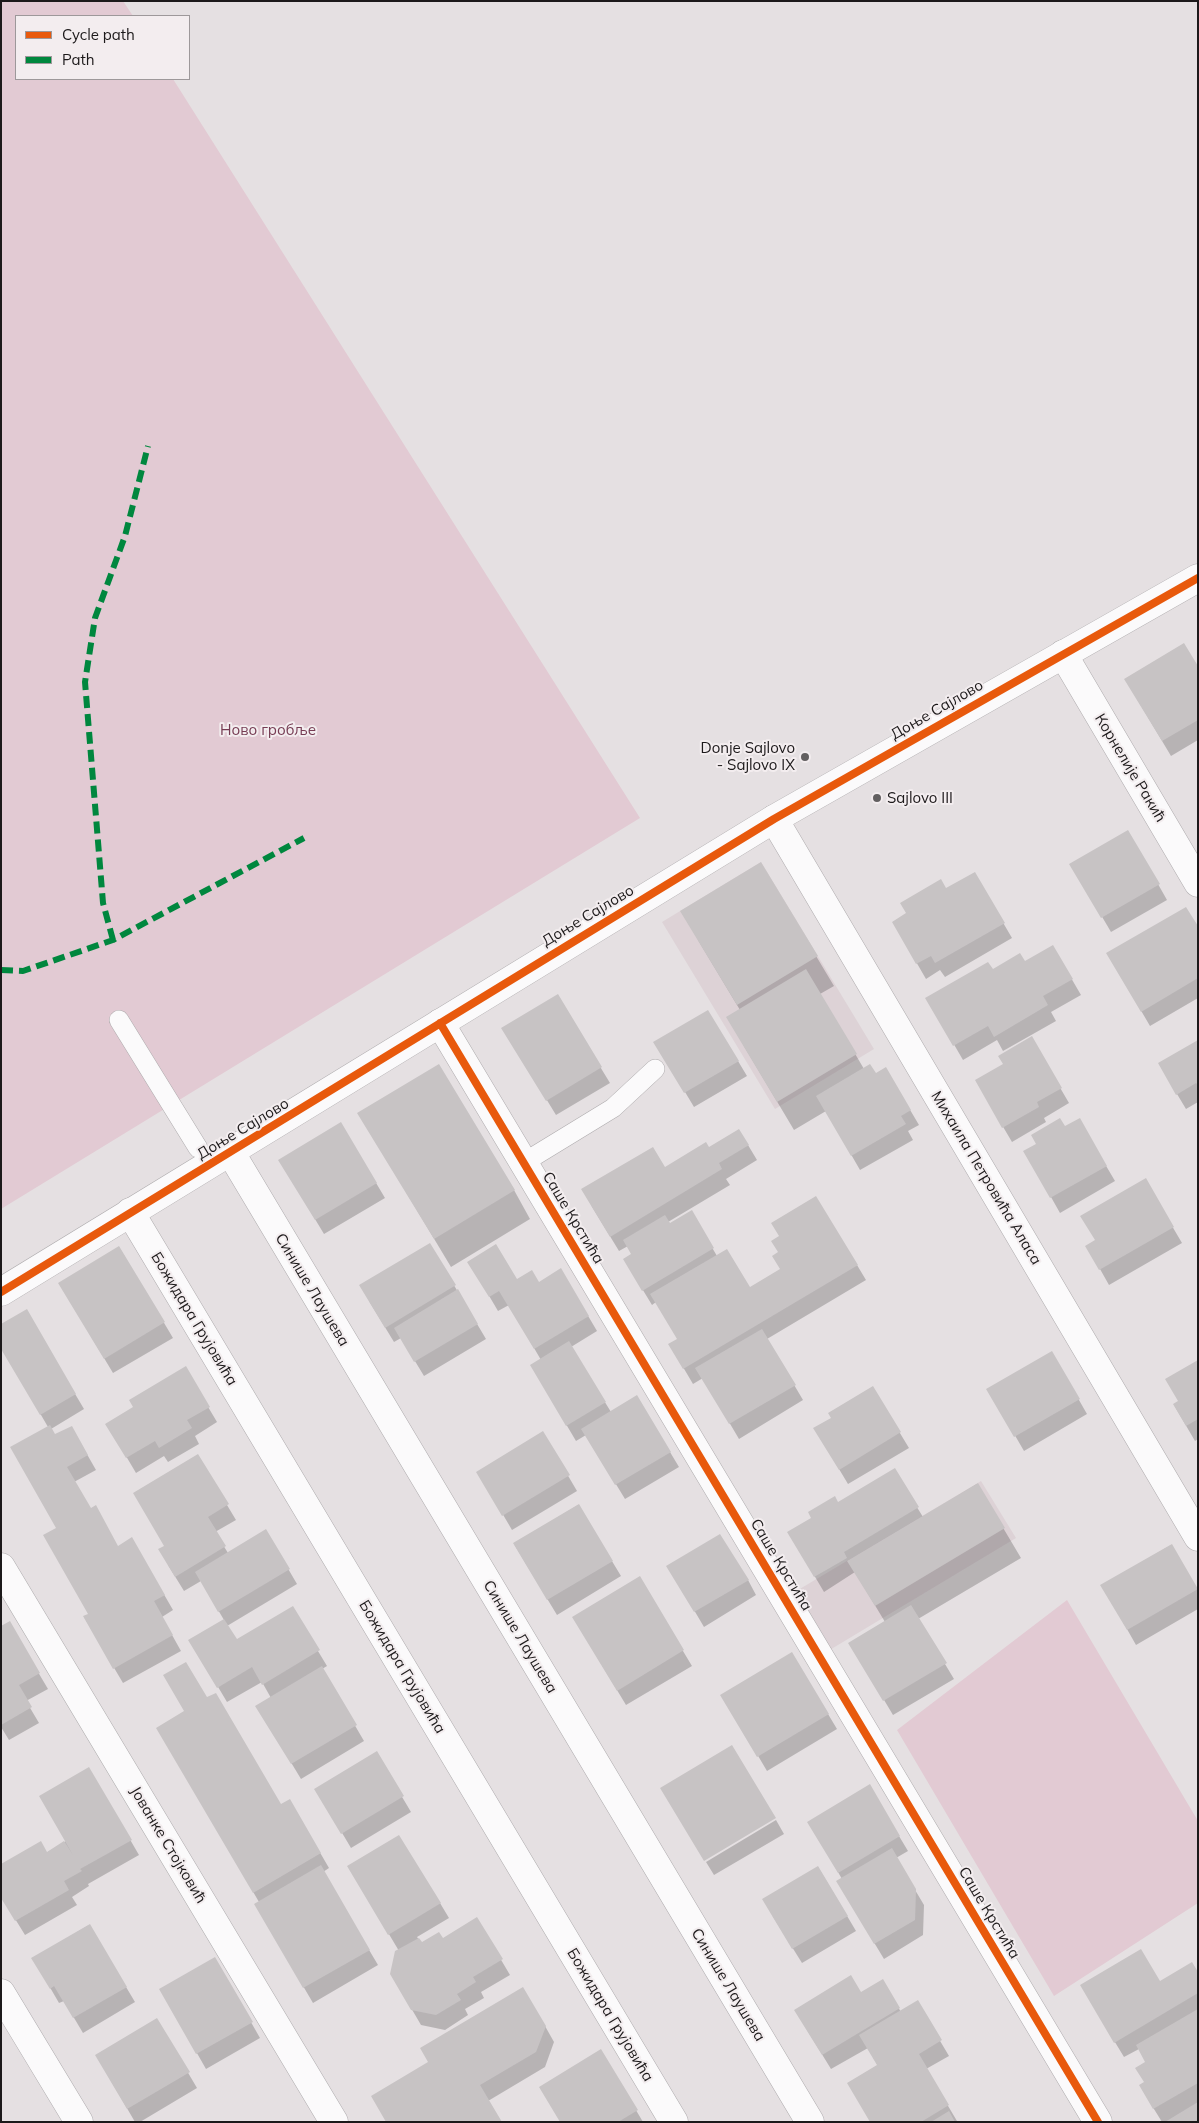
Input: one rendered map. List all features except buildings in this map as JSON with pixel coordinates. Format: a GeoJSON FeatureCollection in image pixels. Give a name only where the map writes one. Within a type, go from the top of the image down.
{"type":"FeatureCollection","features":[{"type":"Feature","properties":{"kind":"street","name":"Доње Сајлово"},"geometry":{"type":"LineString","coordinates":[[1,1292],[774,819],[1198,578]]}},
{"type":"Feature","properties":{"kind":"street","name":"Корнелије Ракић"},"geometry":{"type":"LineString","coordinates":[[1063,654],[1198,883]]}},
{"type":"Feature","properties":{"kind":"street","name":"Михаила Петровића Аласа"},"geometry":{"type":"LineString","coordinates":[[774,819],[1198,1538]]}},
{"type":"Feature","properties":{"kind":"street","name":"Саше Крстића"},"geometry":{"type":"LineString","coordinates":[[440,1023],[1098,2122]]}},
{"type":"Feature","properties":{"kind":"street","name":"Синише Лаушева"},"geometry":{"type":"LineString","coordinates":[[231,1153],[810,2122]]}},
{"type":"Feature","properties":{"kind":"street","name":"Божидара Грујовића"},"geometry":{"type":"LineString","coordinates":[[130,1212],[674,2122]]}},
{"type":"Feature","properties":{"kind":"street","name":"Јованке Стојковић"},"geometry":{"type":"LineString","coordinates":[[1,1567],[334,2122]]}},
{"type":"Feature","properties":{"kind":"street"},"geometry":{"type":"LineString","coordinates":[[1,1993],[79,2122]]}},
{"type":"Feature","properties":{"kind":"lane"},"geometry":{"type":"LineString","coordinates":[[119,1020],[198,1148]]}},
{"type":"Feature","properties":{"kind":"lane"},"geometry":{"type":"LineString","coordinates":[[524,1163],[613,1108],[655,1070]]}},
{"type":"Feature","properties":{"kind":"shaded area"},"geometry":{"type":"Polygon","coordinates":[[[761,862],[874,1049],[775,1109],[662,922],[761,862]]]}},
{"type":"Feature","properties":{"kind":"shaded area"},"geometry":{"type":"Polygon","coordinates":[[[981,1481],[1016,1538],[828,1651],[793,1593],[981,1481]]]}},
{"type":"Feature","properties":{"kind":"green space","name":"Ново гробље"},"geometry":{"type":"Polygon","coordinates":[[[1,1],[123,1],[132,15],[15,15],[15,80],[174,80],[640,818],[1,1209],[1,1]]]}},
{"type":"Feature","properties":{"kind":"green space"},"geometry":{"type":"Polygon","coordinates":[[[1067,1600],[1198,1821],[1198,1903],[1054,1996],[897,1730],[1067,1600]]]}},
{"type":"Feature","properties":{"kind":"marked path"},"geometry":{"type":"LineString","coordinates":[[113,940],[103,903],[85,682],[95,618],[125,536],[148,446]]}},
{"type":"Feature","properties":{"kind":"marked path"},"geometry":{"type":"LineString","coordinates":[[1,970],[23,971],[113,940],[304,838]]}},
{"type":"Feature","properties":{"kind":"cycle path"},"geometry":{"type":"LineString","coordinates":[[1,1292],[774,819],[1198,578]]}},
{"type":"Feature","properties":{"kind":"cycle path"},"geometry":{"type":"LineString","coordinates":[[440,1023],[1098,2122]]}},
{"type":"Feature","properties":{"kind":"place","name":"Donje Sajlovo - Sajlovo IX"},"geometry":{"type":"Point","coordinates":[805,757]}},
{"type":"Feature","properties":{"kind":"place","name":"Sajlovo III"},"geometry":{"type":"Point","coordinates":[877,798]}}]}
